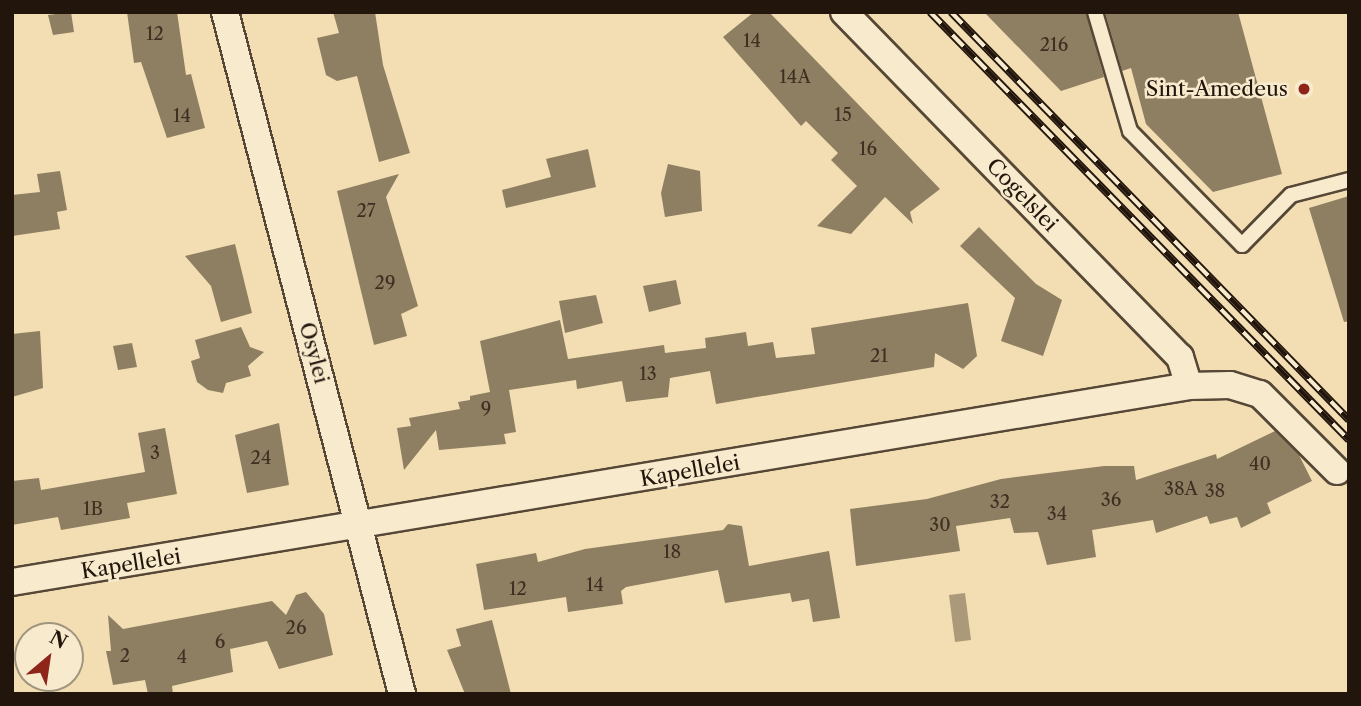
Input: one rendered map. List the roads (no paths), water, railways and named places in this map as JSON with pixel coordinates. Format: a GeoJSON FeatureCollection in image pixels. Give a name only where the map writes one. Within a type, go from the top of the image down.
{"type":"FeatureCollection","features":[{"type":"Feature","properties":{"kind":"street","name":"Osylei"},"geometry":{"type":"LineString","coordinates":[[225,12],[402,694]]}},
{"type":"Feature","properties":{"kind":"street","name":"Cogelslei"},"geometry":{"type":"LineString","coordinates":[[844,12],[1180,357],[1189,386]]}},
{"type":"Feature","properties":{"kind":"street","name":"Kapellelei"},"geometry":{"type":"LineString","coordinates":[[12,582],[359,528],[1189,386],[1230,385],[1260,394],[1337,471]]}},
{"type":"Feature","properties":{"kind":"lane"},"geometry":{"type":"LineString","coordinates":[[1095,12],[1130,131],[1242,245],[1292,195],[1349,180]]}},
{"type":"Feature","properties":{"kind":"railway"},"geometry":{"type":"LineString","coordinates":[[930,12],[1349,440]]}},
{"type":"Feature","properties":{"kind":"railway"},"geometry":{"type":"LineString","coordinates":[[951,12],[1349,420]]}},
{"type":"Feature","properties":{"kind":"place","name":"Sint-Amedeus"},"geometry":{"type":"Point","coordinates":[1304,89]}}]}
